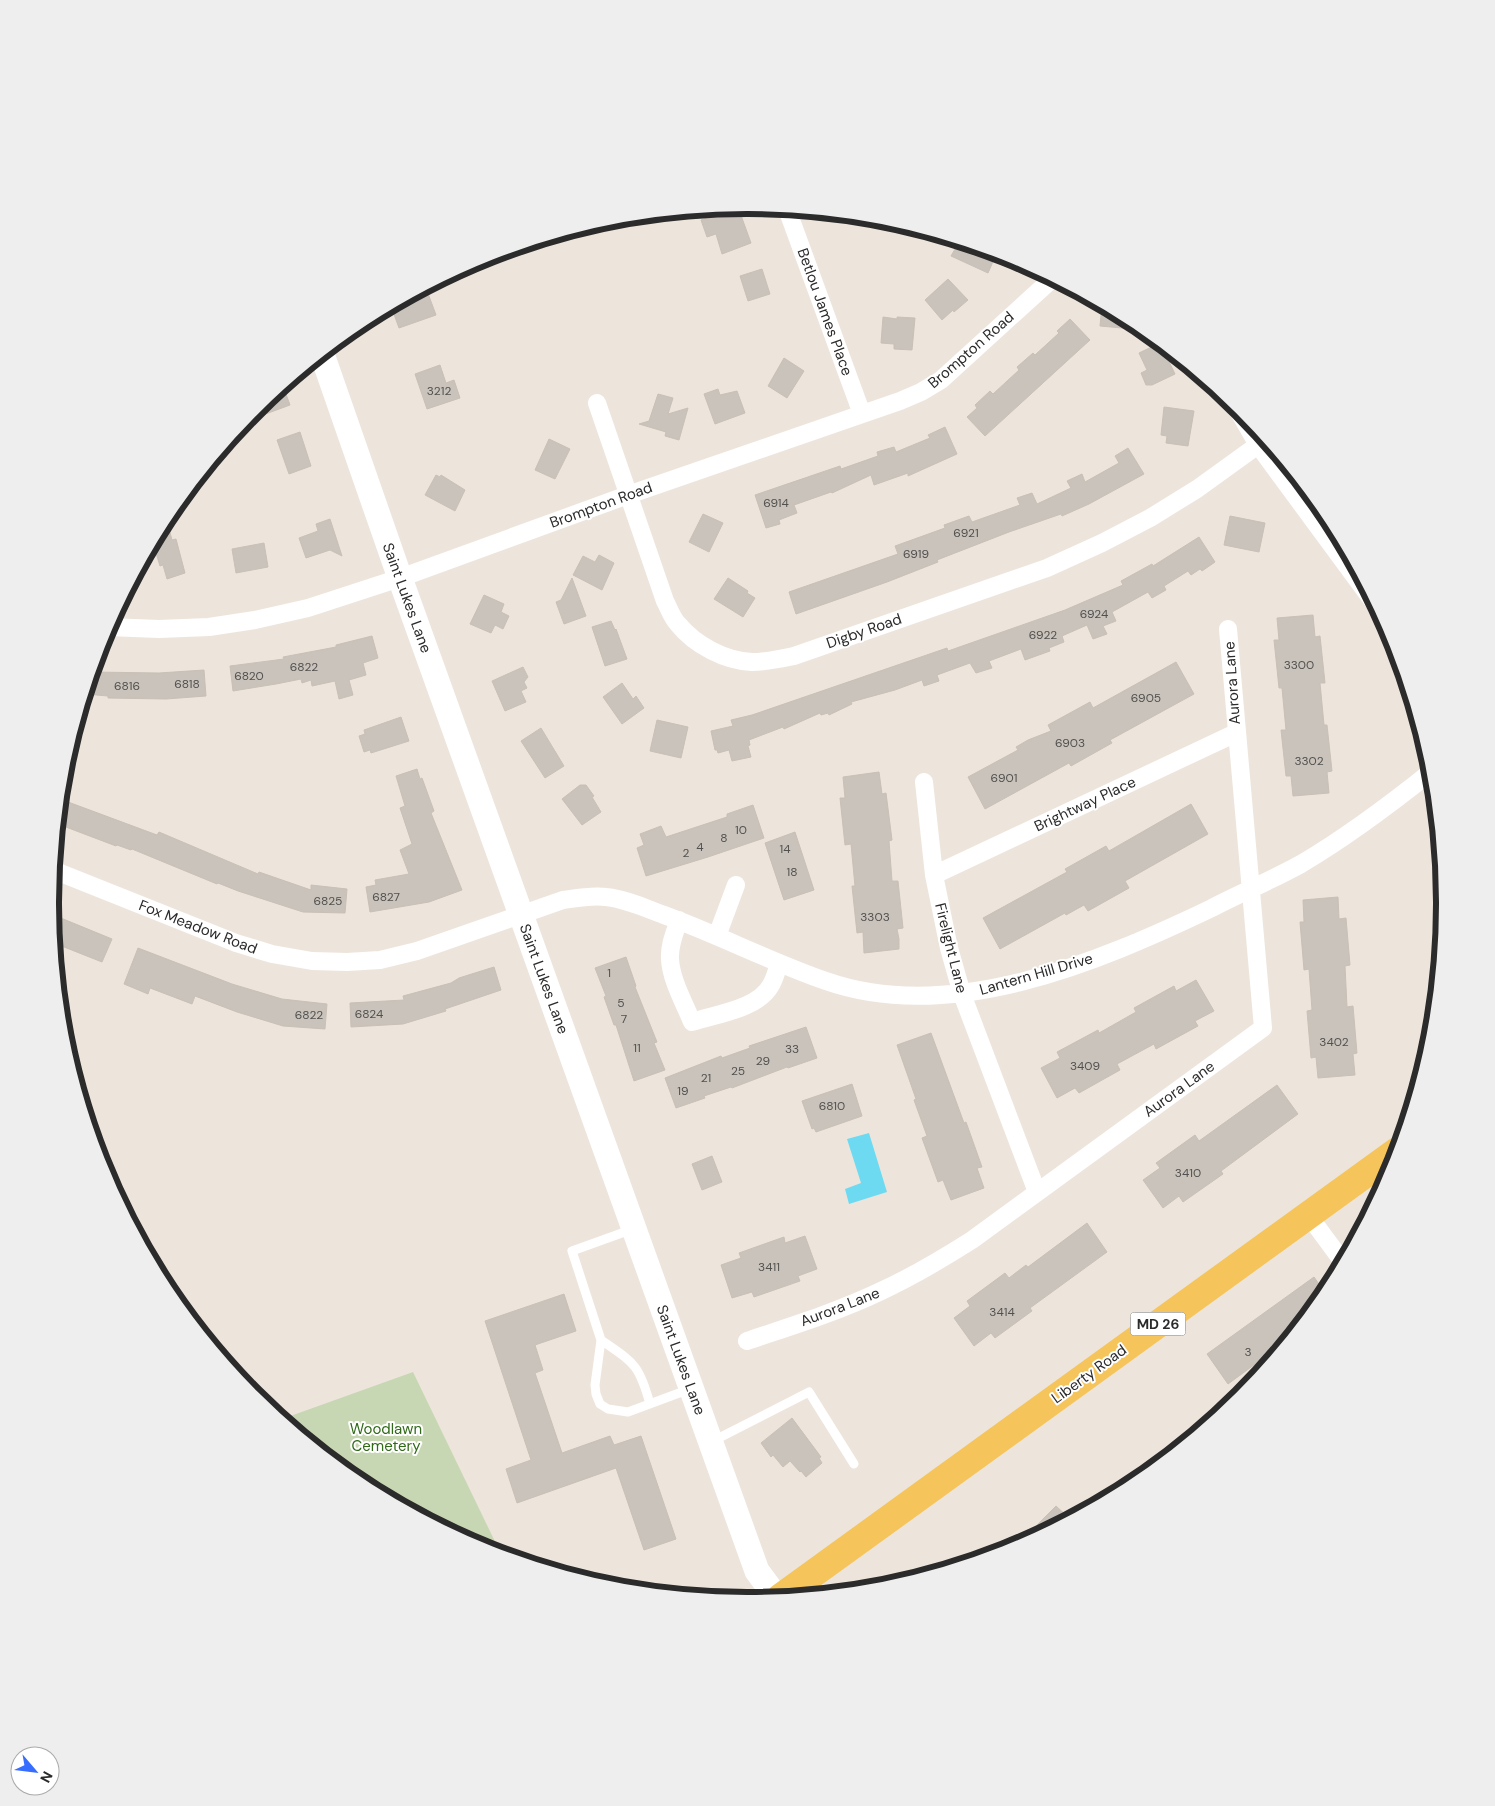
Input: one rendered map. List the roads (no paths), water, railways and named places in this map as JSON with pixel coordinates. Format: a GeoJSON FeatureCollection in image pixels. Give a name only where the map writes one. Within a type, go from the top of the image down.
{"type":"FeatureCollection","features":[{"type":"Feature","properties":{"kind":"main road","name":"Liberty Road"},"geometry":{"type":"LineString","coordinates":[[788,1590],[1387,1160]]}},
{"type":"Feature","properties":{"kind":"street","name":"Betlou James Place"},"geometry":{"type":"LineString","coordinates":[[790,216],[862,414]]}},
{"type":"Feature","properties":{"kind":"street","name":"Brompton Road"},"geometry":{"type":"LineString","coordinates":[[116,627],[209,627],[255,620],[308,608],[400,578],[628,495],[862,414],[921,392],[941,380],[1048,283]]}},
{"type":"Feature","properties":{"kind":"street","name":"Saint Lukes Lane"},"geometry":{"type":"LineString","coordinates":[[324,360],[520,914],[757,1571],[774,1591]]}},
{"type":"Feature","properties":{"kind":"street","name":"Digby Road"},"geometry":{"type":"LineString","coordinates":[[597,403],[664,601],[677,624],[694,640],[712,650],[732,658],[750,662],[770,661],[794,656],[1047,568],[1102,544],[1150,518],[1197,489],[1258,445]]}},
{"type":"Feature","properties":{"kind":"street"},"geometry":{"type":"LineString","coordinates":[[1251,434],[1350,570]]}},
{"type":"Feature","properties":{"kind":"street","name":"Aurora Lane"},"geometry":{"type":"LineString","coordinates":[[747,1341],[821,1316],[878,1293],[923,1270],[972,1240],[1263,1028],[1228,629]]}},
{"type":"Feature","properties":{"kind":"street","name":"Brightway Place"},"geometry":{"type":"LineString","coordinates":[[934,875],[1236,733]]}},
{"type":"Feature","properties":{"kind":"street","name":"Lantern Hill Drive"},"geometry":{"type":"LineString","coordinates":[[520,914],[563,900],[584,897],[606,897],[628,901],[679,920],[828,982],[864,991],[922,996],[962,994],[999,988],[1034,978],[1153,935],[1301,864],[1360,825],[1424,777]]}},
{"type":"Feature","properties":{"kind":"street","name":"Firelight Lane"},"geometry":{"type":"LineString","coordinates":[[924,782],[934,875],[949,948],[962,994],[1037,1192]]}},
{"type":"Feature","properties":{"kind":"street","name":"Fox Meadow Road"},"geometry":{"type":"LineString","coordinates":[[60,873],[236,943],[272,954],[312,961],[347,962],[380,960],[417,951],[520,914]]}},
{"type":"Feature","properties":{"kind":"street"},"geometry":{"type":"LineString","coordinates":[[716,936],[736,885]]}},
{"type":"Feature","properties":{"kind":"street"},"geometry":{"type":"LineString","coordinates":[[679,920],[672,942],[670,958],[672,972],[692,1022],[749,1005],[762,997],[771,985],[779,963]]}},
{"type":"Feature","properties":{"kind":"street"},"geometry":{"type":"LineString","coordinates":[[1309,1216],[1339,1256]]}},
{"type":"Feature","properties":{"kind":"lane"},"geometry":{"type":"LineString","coordinates":[[634,1229],[572,1251],[601,1340],[595,1384],[596,1394],[600,1404],[608,1409],[628,1412],[691,1388]]}},
{"type":"Feature","properties":{"kind":"lane"},"geometry":{"type":"LineString","coordinates":[[601,1340],[633,1362],[644,1382],[650,1404]]}},
{"type":"Feature","properties":{"kind":"lane"},"geometry":{"type":"LineString","coordinates":[[711,1442],[809,1392],[854,1464]]}},
{"type":"Feature","properties":{"kind":"water"},"geometry":{"type":"Polygon","coordinates":[[[869,1133],[887,1192],[849,1204],[845,1189],[861,1183],[847,1139],[869,1133]]]}},
{"type":"Feature","properties":{"kind":"park label","name":"Woodlawn Cemetery"},"geometry":{"type":"Point","coordinates":[386,1438]}}]}
